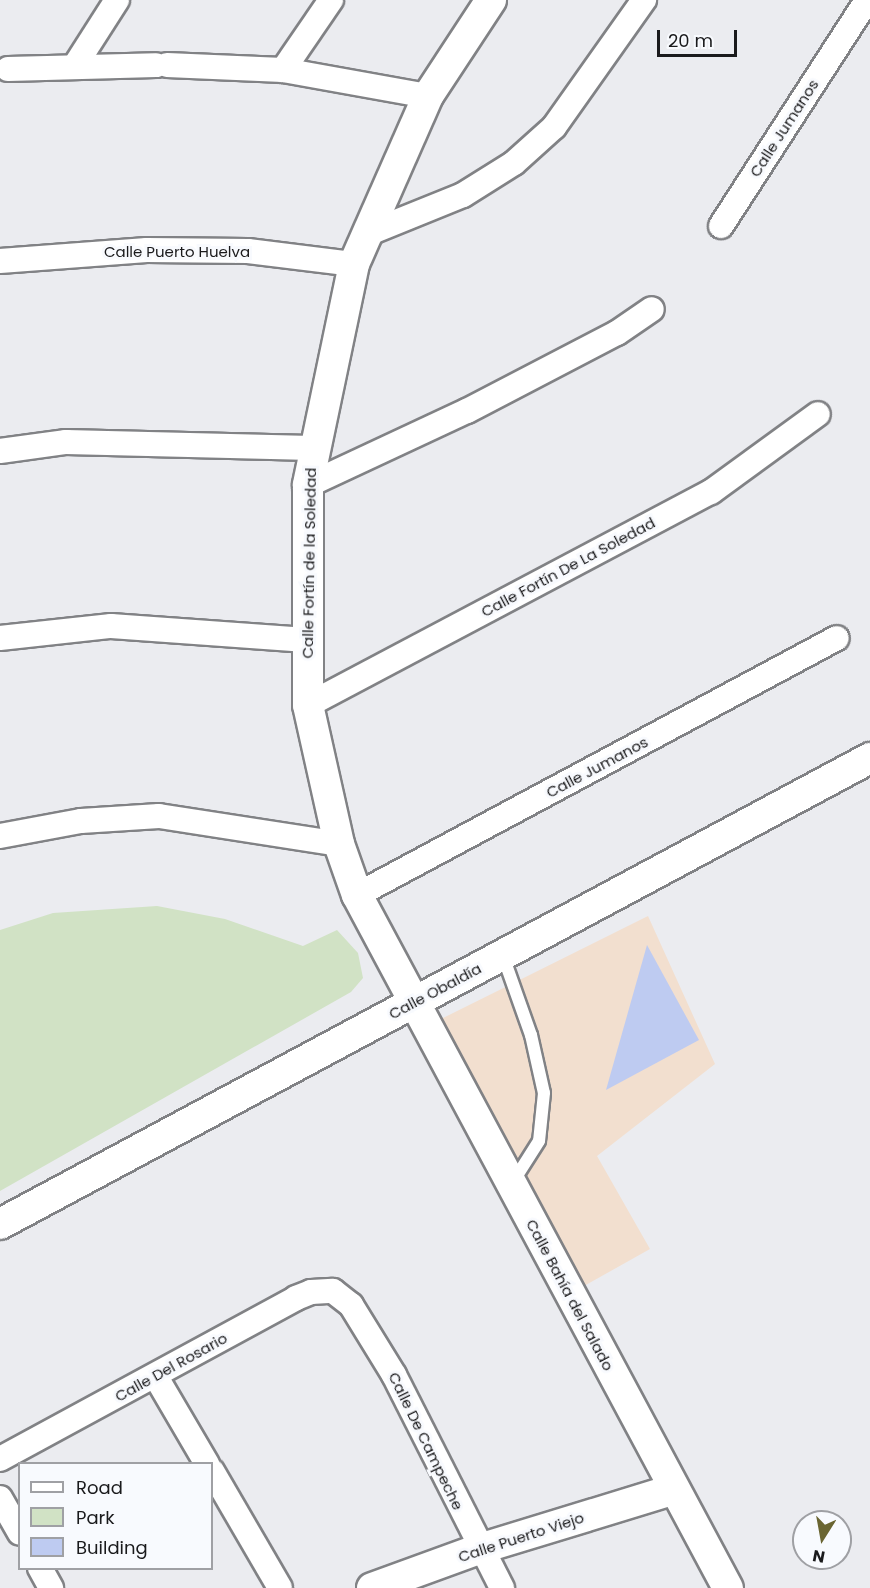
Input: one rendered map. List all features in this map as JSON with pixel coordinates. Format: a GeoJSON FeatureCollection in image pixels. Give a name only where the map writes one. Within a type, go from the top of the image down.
{"type":"FeatureCollection","features":[{"type":"Feature","properties":{"kind":"street"},"geometry":{"type":"LineString","coordinates":[[76,64],[117,0]]}},
{"type":"Feature","properties":{"kind":"street"},"geometry":{"type":"LineString","coordinates":[[283,70],[331,0]]}},
{"type":"Feature","properties":{"kind":"street","name":"Calle Fortín de la Soledad"},"geometry":{"type":"LineString","coordinates":[[414,1001],[357,895],[339,844],[308,705],[306,640],[308,485],[312,448],[354,264],[428,96],[491,0]]}},
{"type":"Feature","properties":{"kind":"street"},"geometry":{"type":"LineString","coordinates":[[369,233],[463,195],[514,163],[554,127],[644,0]]}},
{"type":"Feature","properties":{"kind":"street","name":"Calle Jumanos"},"geometry":{"type":"LineString","coordinates":[[721,226],[867,0]]}},
{"type":"Feature","properties":{"kind":"street"},"geometry":{"type":"LineString","coordinates":[[8,69],[76,64],[283,70],[428,96]]}},
{"type":"Feature","properties":{"kind":"street","name":"Calle Puerto Huelva"},"geometry":{"type":"LineString","coordinates":[[0,261],[137,251],[248,251],[354,264]]}},
{"type":"Feature","properties":{"kind":"street","name":"Calle Fortín De La Soledad"},"geometry":{"type":"LineString","coordinates":[[308,485],[496,396],[617,333],[652,309]]}},
{"type":"Feature","properties":{"kind":"street","name":"Calle Fortín De La Soledad"},"geometry":{"type":"LineString","coordinates":[[308,705],[711,492],[818,414]]}},
{"type":"Feature","properties":{"kind":"street","name":"Calle Fortín De La Soledad"},"geometry":{"type":"LineString","coordinates":[[0,451],[66,442],[312,448]]}},
{"type":"Feature","properties":{"kind":"street","name":"Calle Fortín De La Soledad"},"geometry":{"type":"LineString","coordinates":[[0,638],[27,631],[111,626],[306,640]]}},
{"type":"Feature","properties":{"kind":"street","name":"Calle Jumanos"},"geometry":{"type":"LineString","coordinates":[[357,895],[837,638]]}},
{"type":"Feature","properties":{"kind":"street","name":"Calle Obaldía"},"geometry":{"type":"LineString","coordinates":[[0,1224],[870,758]]}},
{"type":"Feature","properties":{"kind":"street"},"geometry":{"type":"LineString","coordinates":[[0,836],[81,821],[159,816],[339,844]]}},
{"type":"Feature","properties":{"kind":"street","name":"Calle Bahía del Salado"},"geometry":{"type":"LineString","coordinates":[[414,1001],[672,1490],[728,1588]]}},
{"type":"Feature","properties":{"kind":"street","name":"Calle Del Rosario"},"geometry":{"type":"LineString","coordinates":[[0,1459],[311,1292],[333,1292],[345,1298]]}},
{"type":"Feature","properties":{"kind":"street","name":"Calle De Campeche"},"geometry":{"type":"LineString","coordinates":[[345,1298],[394,1375],[479,1548],[502,1588]]}},
{"type":"Feature","properties":{"kind":"street"},"geometry":{"type":"LineString","coordinates":[[156,1377],[206,1462]]}},
{"type":"Feature","properties":{"kind":"street"},"geometry":{"type":"LineString","coordinates":[[213,1473],[280,1588]]}},
{"type":"Feature","properties":{"kind":"street","name":"Calle Puerto Viejo"},"geometry":{"type":"LineString","coordinates":[[372,1588],[479,1548],[672,1490]]}},
{"type":"Feature","properties":{"kind":"street"},"geometry":{"type":"LineString","coordinates":[[0,1498],[18,1530]]}},
{"type":"Feature","properties":{"kind":"street"},"geometry":{"type":"LineString","coordinates":[[41,1570],[51,1588]]}},
{"type":"Feature","properties":{"kind":"lane"},"geometry":{"type":"LineString","coordinates":[[503,955],[531,1035],[544,1093],[540,1141],[512,1183]]}},
{"type":"Feature","properties":{"kind":"shaded area"},"geometry":{"type":"Polygon","coordinates":[[[648,916],[715,1064],[597,1156],[650,1249],[584,1286],[441,1019],[648,916]]]}},
{"type":"Feature","properties":{"kind":"green space"},"geometry":{"type":"Polygon","coordinates":[[[157,906],[225,919],[303,946],[337,930],[358,953],[363,978],[351,992],[0,1191],[0,930],[53,913],[157,906]]]}},
{"type":"Feature","properties":{"kind":"building"},"geometry":{"type":"Polygon","coordinates":[[[647,945],[699,1040],[606,1090],[647,945]]]}}]}
